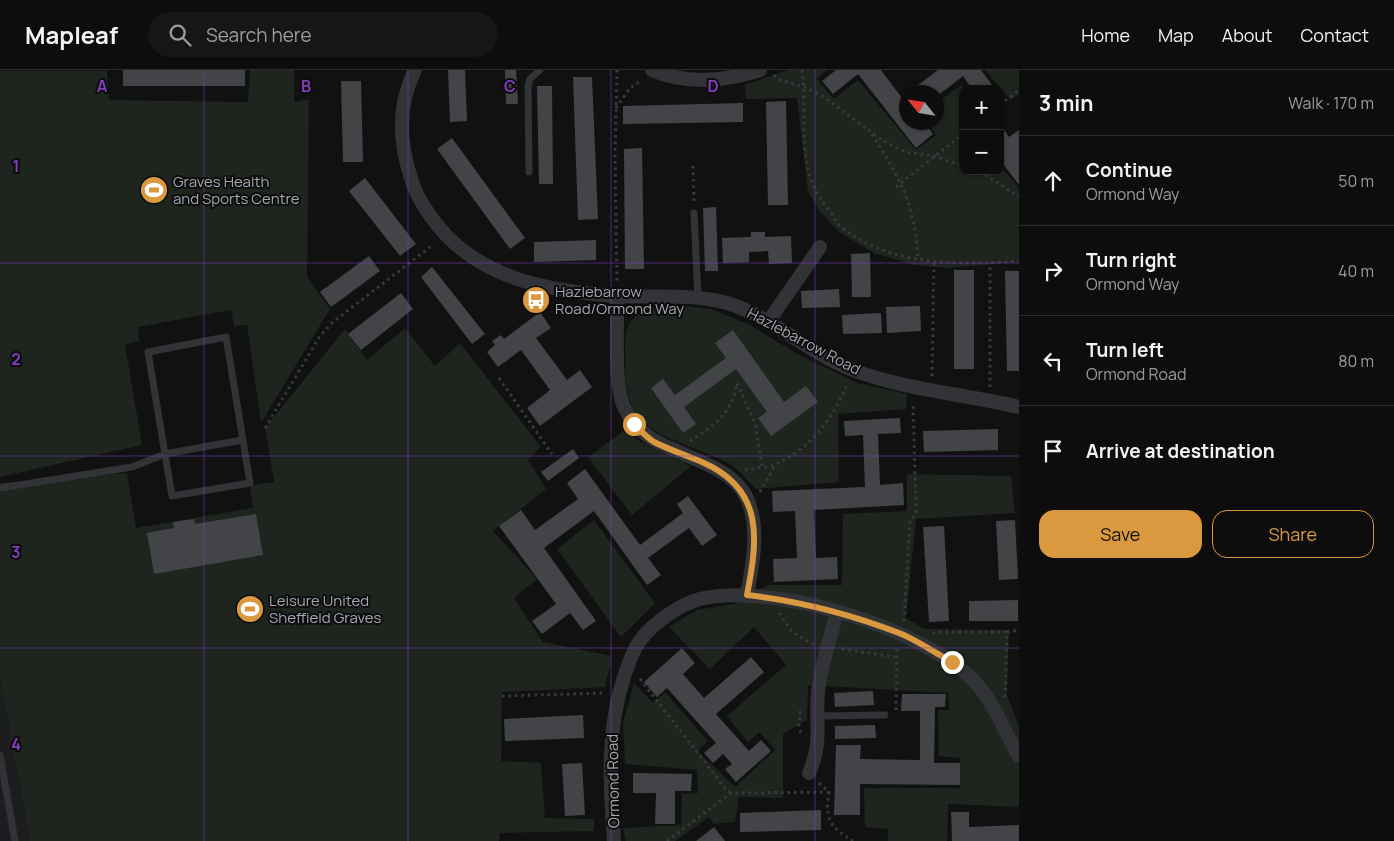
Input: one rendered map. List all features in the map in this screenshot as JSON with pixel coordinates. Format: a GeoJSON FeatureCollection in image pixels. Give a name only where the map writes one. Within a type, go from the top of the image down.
{"type":"FeatureCollection","features":[{"type":"Feature","properties":{"kind":"street","name":"Hazlebarrow Road"},"geometry":{"type":"LineString","coordinates":[[415,70],[409,81],[402,108],[404,158],[413,185],[425,209],[446,235],[469,256],[496,272],[522,281],[558,289],[617,296],[698,298],[726,303],[768,322],[804,345],[852,369],[912,387],[990,400],[1019,407]]}},
{"type":"Feature","properties":{"kind":"street"},"geometry":{"type":"LineString","coordinates":[[654,71],[709,80],[732,79],[760,70]]}},
{"type":"Feature","properties":{"kind":"street"},"geometry":{"type":"LineString","coordinates":[[768,322],[820,248]]}},
{"type":"Feature","properties":{"kind":"street"},"geometry":{"type":"LineString","coordinates":[[617,296],[619,390],[624,407],[634,424],[653,441],[725,475],[742,490],[751,510],[753,564],[747,595]]}},
{"type":"Feature","properties":{"kind":"street","name":"Ormond Road"},"geometry":{"type":"LineString","coordinates":[[614,841],[610,739],[619,692],[628,664],[639,643],[655,625],[676,610],[698,600],[721,596],[747,595],[788,600],[837,612],[900,634],[952,662],[973,679],[991,702],[1019,756]]}},
{"type":"Feature","properties":{"kind":"street"},"geometry":{"type":"LineString","coordinates":[[809,773],[819,745],[818,694],[822,669],[837,612]]}},
{"type":"Feature","properties":{"kind":"lane"},"geometry":{"type":"LineString","coordinates":[[529,172],[528,86],[530,80],[540,70]]}},
{"type":"Feature","properties":{"kind":"lane"},"geometry":{"type":"LineString","coordinates":[[694,213],[698,298]]}},
{"type":"Feature","properties":{"kind":"lane"},"geometry":{"type":"LineString","coordinates":[[226,337],[250,483],[172,496],[165,454],[148,352],[226,337]]}},
{"type":"Feature","properties":{"kind":"lane"},"geometry":{"type":"LineString","coordinates":[[0,488],[132,467],[165,454],[242,440]]}},
{"type":"Feature","properties":{"kind":"lane"},"geometry":{"type":"LineString","coordinates":[[818,716],[885,715]]}},
{"type":"Feature","properties":{"kind":"lane"},"geometry":{"type":"LineString","coordinates":[[0,755],[14,841]]}},
{"type":"Feature","properties":{"kind":"path"},"geometry":{"type":"LineString","coordinates":[[617,70],[615,109],[617,296]]}},
{"type":"Feature","properties":{"kind":"path"},"geometry":{"type":"LineString","coordinates":[[767,70],[780,80],[804,86],[824,97],[870,131],[905,152],[934,156],[959,165]]}},
{"type":"Feature","properties":{"kind":"path"},"geometry":{"type":"LineString","coordinates":[[802,70],[804,86],[802,132],[807,166],[818,198],[837,223],[867,244],[918,259],[990,263],[1019,260]]}},
{"type":"Feature","properties":{"kind":"path"},"geometry":{"type":"LineString","coordinates":[[615,109],[630,88],[654,71]]}},
{"type":"Feature","properties":{"kind":"path"},"geometry":{"type":"LineString","coordinates":[[1004,102],[1019,90]]}},
{"type":"Feature","properties":{"kind":"path"},"geometry":{"type":"LineString","coordinates":[[870,131],[901,182],[916,227],[918,259]]}},
{"type":"Feature","properties":{"kind":"path"},"geometry":{"type":"LineString","coordinates":[[896,187],[959,137]]}},
{"type":"Feature","properties":{"kind":"path"},"geometry":{"type":"LineString","coordinates":[[693,166],[694,213]]}},
{"type":"Feature","properties":{"kind":"path"},"geometry":{"type":"LineString","coordinates":[[986,175],[1019,196]]}},
{"type":"Feature","properties":{"kind":"path"},"geometry":{"type":"LineString","coordinates":[[265,428],[320,336],[333,322],[446,235]]}},
{"type":"Feature","properties":{"kind":"path"},"geometry":{"type":"LineString","coordinates":[[932,391],[934,261]]}},
{"type":"Feature","properties":{"kind":"path"},"geometry":{"type":"LineString","coordinates":[[990,263],[990,400]]}},
{"type":"Feature","properties":{"kind":"path"},"geometry":{"type":"LineString","coordinates":[[725,475],[775,464],[803,448],[824,426],[842,398],[852,369]]}},
{"type":"Feature","properties":{"kind":"path"},"geometry":{"type":"LineString","coordinates":[[499,378],[552,454]]}},
{"type":"Feature","properties":{"kind":"path"},"geometry":{"type":"LineString","coordinates":[[676,451],[722,416],[734,401],[737,383],[755,423],[762,467]]}},
{"type":"Feature","properties":{"kind":"path"},"geometry":{"type":"LineString","coordinates":[[912,387],[916,514]]}},
{"type":"Feature","properties":{"kind":"path"},"geometry":{"type":"LineString","coordinates":[[751,510],[775,464]]}},
{"type":"Feature","properties":{"kind":"path"},"geometry":{"type":"LineString","coordinates":[[918,643],[937,632],[1007,632],[1019,630]]}},
{"type":"Feature","properties":{"kind":"path"},"geometry":{"type":"LineString","coordinates":[[1005,699],[1007,632]]}},
{"type":"Feature","properties":{"kind":"path"},"geometry":{"type":"LineString","coordinates":[[628,664],[724,787],[731,793]]}},
{"type":"Feature","properties":{"kind":"path"},"geometry":{"type":"LineString","coordinates":[[502,696],[619,692]]}},
{"type":"Feature","properties":{"kind":"path"},"geometry":{"type":"LineString","coordinates":[[667,841],[731,793],[828,792]]}},
{"type":"Feature","properties":{"kind":"shaded area","name":"Graves Health and Sports Centre"},"geometry":{"type":"Polygon","coordinates":[[[250,70],[294,70],[294,102],[309,99],[307,277],[330,309],[261,423],[247,325],[234,326],[231,310],[138,327],[139,341],[125,344],[142,445],[0,477],[0,71],[107,71],[109,100],[248,102],[250,70]]]}},
{"type":"Feature","properties":{"kind":"shaded area"},"geometry":{"type":"Polygon","coordinates":[[[788,70],[827,70],[817,79],[834,99],[858,80],[916,150],[936,135],[933,130],[944,130],[944,98],[959,86],[959,175],[1004,175],[1004,170],[1019,188],[1019,262],[947,268],[914,265],[874,253],[839,232],[820,212],[808,191],[797,98],[746,99],[745,85],[788,70]]]}},
{"type":"Feature","properties":{"kind":"shaded area"},"geometry":{"type":"Polygon","coordinates":[[[985,70],[1019,70],[1019,94],[1011,100],[1004,92],[1004,85],[998,85],[985,70]]]}},
{"type":"Feature","properties":{"kind":"shaded area"},"geometry":{"type":"Polygon","coordinates":[[[673,305],[711,309],[750,325],[799,355],[858,383],[907,394],[906,409],[838,414],[839,482],[756,489],[728,463],[657,432],[647,425],[633,409],[628,393],[626,375],[625,349],[628,327],[637,315],[652,309],[673,305]]]}},
{"type":"Feature","properties":{"kind":"shaded area","name":"Leisure United Sheffield Graves"},"geometry":{"type":"Polygon","coordinates":[[[405,328],[435,366],[460,343],[541,447],[528,460],[546,489],[493,531],[537,579],[514,598],[543,642],[612,656],[605,687],[502,692],[501,761],[541,763],[545,818],[594,819],[594,831],[500,833],[499,841],[30,841],[0,678],[0,483],[127,473],[136,528],[253,508],[250,486],[274,482],[265,428],[345,329],[367,360],[405,328]]]}},
{"type":"Feature","properties":{"kind":"shaded area"},"geometry":{"type":"Polygon","coordinates":[[[625,430],[639,441],[691,466],[632,515],[588,457],[625,430]]]}},
{"type":"Feature","properties":{"kind":"shaded area"},"geometry":{"type":"Polygon","coordinates":[[[907,474],[1011,476],[1015,513],[916,519],[906,618],[924,629],[1009,630],[1007,695],[1019,727],[1019,807],[948,804],[947,841],[888,841],[888,829],[865,827],[864,788],[960,788],[960,758],[939,756],[938,710],[949,710],[948,693],[808,685],[807,720],[783,734],[783,798],[739,797],[735,822],[714,824],[709,817],[675,841],[626,841],[623,828],[681,825],[682,794],[698,793],[697,770],[625,764],[623,723],[634,683],[653,703],[665,692],[708,741],[698,751],[735,787],[775,750],[760,732],[748,742],[727,716],[786,665],[754,627],[710,669],[669,627],[697,610],[734,604],[768,585],[842,585],[843,514],[907,511],[907,474]]]}},
{"type":"Feature","properties":{"kind":"shaded area"},"geometry":{"type":"Polygon","coordinates":[[[594,520],[655,603],[621,637],[557,549],[594,520]]]}},
{"type":"Feature","properties":{"kind":"shaded area"},"geometry":{"type":"Polygon","coordinates":[[[0,678],[30,841],[0,841],[0,678]]]}},
{"type":"Feature","properties":{"kind":"building"},"geometry":{"type":"Polygon","coordinates":[[[123,70],[245,70],[245,86],[123,86],[123,70]]]}},
{"type":"Feature","properties":{"kind":"building"},"geometry":{"type":"Polygon","coordinates":[[[448,70],[465,70],[467,121],[450,122],[448,70]]]}},
{"type":"Feature","properties":{"kind":"building"},"geometry":{"type":"Polygon","coordinates":[[[505,70],[516,70],[518,104],[506,104],[505,70]]]}},
{"type":"Feature","properties":{"kind":"building"},"geometry":{"type":"Polygon","coordinates":[[[836,70],[881,70],[899,94],[899,126],[858,74],[833,94],[822,81],[836,70]]]}},
{"type":"Feature","properties":{"kind":"building"},"geometry":{"type":"Polygon","coordinates":[[[938,70],[981,70],[992,85],[969,85],[963,76],[944,91],[944,85],[918,85],[938,70]]]}},
{"type":"Feature","properties":{"kind":"building"},"geometry":{"type":"Polygon","coordinates":[[[573,77],[592,77],[598,219],[578,220],[573,77]]]}},
{"type":"Feature","properties":{"kind":"building"},"geometry":{"type":"Polygon","coordinates":[[[341,81],[361,81],[363,162],[343,162],[341,81]]]}},
{"type":"Feature","properties":{"kind":"building"},"geometry":{"type":"Polygon","coordinates":[[[537,86],[552,86],[553,184],[539,184],[537,86]]]}},
{"type":"Feature","properties":{"kind":"building"},"geometry":{"type":"Polygon","coordinates":[[[786,101],[788,205],[768,205],[766,102],[786,101]]]}},
{"type":"Feature","properties":{"kind":"building"},"geometry":{"type":"Polygon","coordinates":[[[743,103],[743,122],[623,124],[623,106],[743,103]]]}},
{"type":"Feature","properties":{"kind":"building"},"geometry":{"type":"Polygon","coordinates":[[[902,130],[930,130],[933,134],[916,148],[902,130]]]}},
{"type":"Feature","properties":{"kind":"building"},"geometry":{"type":"Polygon","coordinates":[[[1004,130],[1009,137],[1019,130],[1019,185],[1004,165],[1004,130]]]}},
{"type":"Feature","properties":{"kind":"building"},"geometry":{"type":"Polygon","coordinates":[[[452,138],[525,238],[510,249],[437,149],[452,138]]]}},
{"type":"Feature","properties":{"kind":"building"},"geometry":{"type":"Polygon","coordinates":[[[642,148],[644,269],[625,269],[624,149],[642,148]]]}},
{"type":"Feature","properties":{"kind":"building"},"geometry":{"type":"Polygon","coordinates":[[[365,178],[416,244],[400,256],[349,191],[365,178]]]}},
{"type":"Feature","properties":{"kind":"building"},"geometry":{"type":"Polygon","coordinates":[[[716,207],[718,271],[705,271],[703,208],[716,207]]]}},
{"type":"Feature","properties":{"kind":"building"},"geometry":{"type":"Polygon","coordinates":[[[751,232],[765,232],[765,237],[791,236],[792,263],[769,264],[768,251],[749,252],[749,262],[723,263],[722,238],[751,237],[751,232]]]}},
{"type":"Feature","properties":{"kind":"building"},"geometry":{"type":"Polygon","coordinates":[[[596,240],[596,260],[534,262],[534,242],[596,240]]]}},
{"type":"Feature","properties":{"kind":"building"},"geometry":{"type":"Polygon","coordinates":[[[870,253],[871,297],[852,297],[851,254],[870,253]]]}},
{"type":"Feature","properties":{"kind":"building"},"geometry":{"type":"Polygon","coordinates":[[[369,256],[380,271],[331,307],[320,292],[369,256]]]}},
{"type":"Feature","properties":{"kind":"building"},"geometry":{"type":"Polygon","coordinates":[[[432,267],[485,334],[472,344],[421,277],[432,267]]]}},
{"type":"Feature","properties":{"kind":"building"},"geometry":{"type":"Polygon","coordinates":[[[954,270],[974,270],[974,369],[954,369],[954,270]]]}},
{"type":"Feature","properties":{"kind":"building"},"geometry":{"type":"Polygon","coordinates":[[[1005,271],[1019,271],[1019,371],[1007,371],[1005,271]]]}},
{"type":"Feature","properties":{"kind":"building"},"geometry":{"type":"Polygon","coordinates":[[[839,289],[840,307],[802,308],[801,291],[839,289]]]}},
{"type":"Feature","properties":{"kind":"building"},"geometry":{"type":"Polygon","coordinates":[[[401,293],[413,309],[361,350],[348,334],[401,293]]]}},
{"type":"Feature","properties":{"kind":"building"},"geometry":{"type":"Polygon","coordinates":[[[920,306],[921,331],[887,333],[886,307],[920,306]]]}},
{"type":"Feature","properties":{"kind":"building"},"geometry":{"type":"Polygon","coordinates":[[[540,312],[551,328],[536,338],[567,380],[580,370],[592,387],[540,426],[527,408],[550,390],[521,350],[498,367],[487,352],[495,345],[492,341],[501,335],[504,339],[540,312]]]}},
{"type":"Feature","properties":{"kind":"building"},"geometry":{"type":"Polygon","coordinates":[[[881,313],[882,333],[843,334],[842,315],[881,313]]]}},
{"type":"Feature","properties":{"kind":"building"},"geometry":{"type":"Polygon","coordinates":[[[733,330],[784,402],[806,386],[818,402],[771,436],[758,418],[767,412],[736,369],[684,407],[696,424],[683,433],[651,388],[663,379],[675,395],[726,358],[715,343],[733,330]]]}},
{"type":"Feature","properties":{"kind":"building"},"geometry":{"type":"Polygon","coordinates":[[[900,418],[901,433],[878,434],[880,485],[903,483],[904,505],[814,510],[816,558],[837,557],[838,579],[774,582],[773,559],[797,558],[795,511],[773,512],[772,491],[865,487],[863,435],[845,436],[844,421],[900,418]]]}},
{"type":"Feature","properties":{"kind":"building"},"geometry":{"type":"Polygon","coordinates":[[[998,429],[998,450],[924,452],[923,431],[998,429]]]}},
{"type":"Feature","properties":{"kind":"building"},"geometry":{"type":"Polygon","coordinates":[[[573,449],[579,458],[548,481],[541,472],[573,449]]]}},
{"type":"Feature","properties":{"kind":"building"},"geometry":{"type":"Polygon","coordinates":[[[585,469],[640,545],[683,513],[677,504],[688,496],[717,535],[702,546],[689,528],[648,558],[661,575],[647,585],[594,511],[544,548],[596,621],[583,630],[570,613],[542,634],[532,621],[556,604],[499,526],[521,510],[535,530],[578,499],[567,483],[585,469]]]}},
{"type":"Feature","properties":{"kind":"building","name":"Leisure United Sheffield Graves"},"geometry":{"type":"Polygon","coordinates":[[[256,514],[263,555],[154,574],[147,533],[174,528],[173,522],[194,519],[195,524],[256,514]]]}},
{"type":"Feature","properties":{"kind":"building"},"geometry":{"type":"Polygon","coordinates":[[[1015,520],[1018,579],[999,580],[996,521],[1015,520]]]}},
{"type":"Feature","properties":{"kind":"building"},"geometry":{"type":"Polygon","coordinates":[[[944,526],[949,621],[929,622],[923,527],[944,526]]]}},
{"type":"Feature","properties":{"kind":"building"},"geometry":{"type":"Polygon","coordinates":[[[1018,600],[1018,621],[969,621],[969,601],[1018,600]]]}},
{"type":"Feature","properties":{"kind":"building"},"geometry":{"type":"Polygon","coordinates":[[[682,648],[695,663],[683,674],[704,698],[751,657],[764,672],[716,714],[749,751],[761,740],[771,751],[736,782],[725,769],[732,764],[723,754],[713,763],[704,753],[716,743],[667,688],[657,697],[644,682],[682,648]]]}},
{"type":"Feature","properties":{"kind":"building"},"geometry":{"type":"Polygon","coordinates":[[[873,691],[874,705],[835,707],[834,693],[873,691]]]}},
{"type":"Feature","properties":{"kind":"building"},"geometry":{"type":"Polygon","coordinates":[[[902,694],[946,694],[945,707],[935,707],[934,763],[960,763],[960,785],[860,784],[860,815],[834,815],[836,745],[861,745],[860,759],[920,760],[920,711],[901,711],[902,694]]]}},
{"type":"Feature","properties":{"kind":"building"},"geometry":{"type":"Polygon","coordinates":[[[583,715],[584,738],[505,741],[504,719],[583,715]]]}},
{"type":"Feature","properties":{"kind":"building"},"geometry":{"type":"Polygon","coordinates":[[[875,725],[876,738],[835,739],[835,726],[875,725]]]}},
{"type":"Feature","properties":{"kind":"building"},"geometry":{"type":"Polygon","coordinates":[[[582,763],[585,815],[565,816],[562,764],[582,763]]]}},
{"type":"Feature","properties":{"kind":"building"},"geometry":{"type":"Polygon","coordinates":[[[633,773],[692,774],[691,791],[675,791],[675,824],[655,824],[656,793],[633,793],[633,773]]]}},
{"type":"Feature","properties":{"kind":"building"},"geometry":{"type":"Polygon","coordinates":[[[821,810],[821,830],[740,832],[740,813],[821,810]]]}},
{"type":"Feature","properties":{"kind":"building"},"geometry":{"type":"Polygon","coordinates":[[[951,812],[969,812],[969,827],[1019,825],[1019,841],[952,841],[951,812]]]}},
{"type":"Feature","properties":{"kind":"building"},"geometry":{"type":"Polygon","coordinates":[[[714,827],[725,841],[696,841],[714,827]]]}},
{"type":"Feature","properties":{"kind":"place","name":"Graves Health and Sports Centre"},"geometry":{"type":"Point","coordinates":[154,190]}},
{"type":"Feature","properties":{"kind":"place","name":"Hazlebarrow Road/Ormond Way"},"geometry":{"type":"Point","coordinates":[536,300]}},
{"type":"Feature","properties":{"kind":"place","name":"Leisure United Sheffield Graves"},"geometry":{"type":"Point","coordinates":[250,609]}},
{"type":"Feature","properties":{"kind":"route"},"geometry":{"type":"LineString","coordinates":[[634,424],[653,441],[706,464],[725,475],[742,490],[751,510],[753,535],[753,564],[747,595],[788,600],[837,612],[900,634],[952,662]]}}]}
